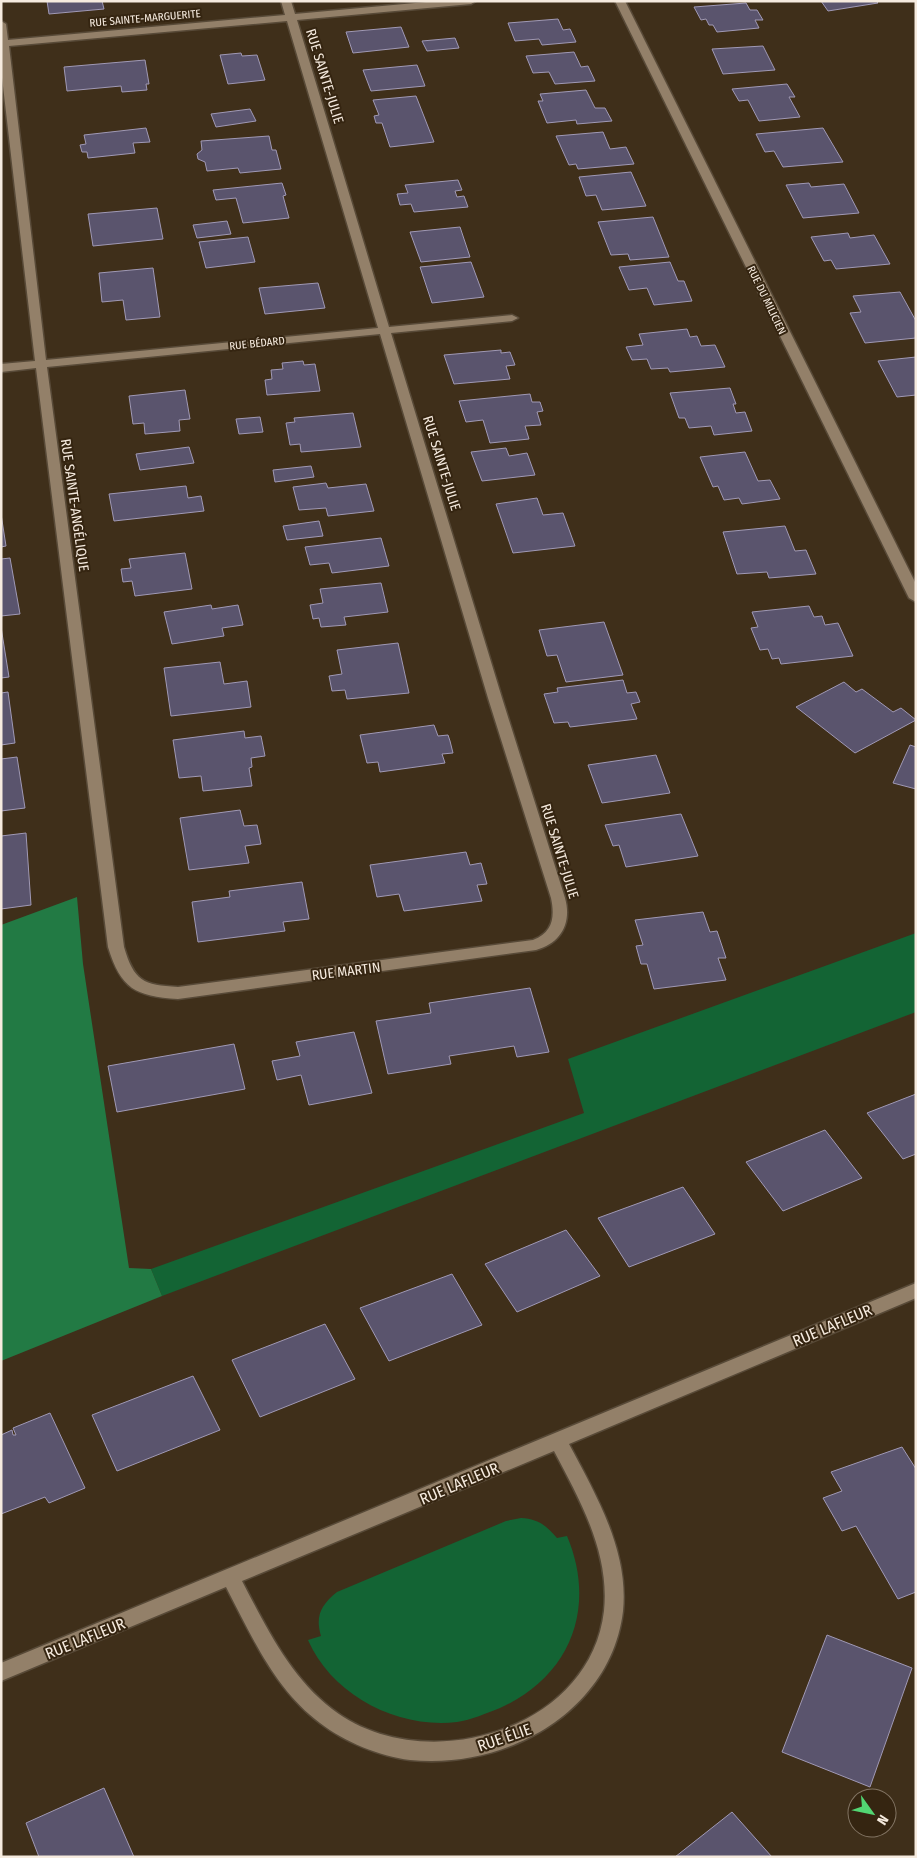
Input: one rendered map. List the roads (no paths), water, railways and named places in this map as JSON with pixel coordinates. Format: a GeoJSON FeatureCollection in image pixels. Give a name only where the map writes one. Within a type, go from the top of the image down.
{"type":"FeatureCollection","features":[{"type":"Feature","properties":{"kind":"street","name":"RUE SAINTE-JULIE"},"geometry":{"type":"LineString","coordinates":[[286,1],[495,698],[558,898],[562,916],[555,934]]}},
{"type":"Feature","properties":{"kind":"street","name":"RUE SAINTE-MARGUERITE"},"geometry":{"type":"LineString","coordinates":[[2,43],[471,1]]}},
{"type":"Feature","properties":{"kind":"street","name":"RUE DU MILICIEN"},"geometry":{"type":"LineString","coordinates":[[620,1],[916,598]]}},
{"type":"Feature","properties":{"kind":"street","name":"RUE SAINTE-ANGÉLIQUE"},"geometry":{"type":"LineString","coordinates":[[1,24],[41,364],[116,947],[125,975],[134,985]]}},
{"type":"Feature","properties":{"kind":"street","name":"RUE BÉDARD"},"geometry":{"type":"LineString","coordinates":[[1,368],[512,318]]}},
{"type":"Feature","properties":{"kind":"street","name":"RUE MARTIN"},"geometry":{"type":"LineString","coordinates":[[134,985],[163,992],[195,990],[520,948],[544,942],[555,934]]}},
{"type":"Feature","properties":{"kind":"street","name":"RUE LAFLEUR"},"geometry":{"type":"LineString","coordinates":[[1,1672],[558,1442],[916,1290]]}},
{"type":"Feature","properties":{"kind":"street","name":"RUE ÉLIE"},"geometry":{"type":"LineString","coordinates":[[231,1578],[267,1648],[290,1680],[327,1718],[343,1728],[369,1740],[399,1748],[431,1753],[487,1745],[521,1733],[537,1726],[578,1691],[596,1666],[608,1640],[613,1612],[612,1569],[607,1547],[588,1497],[558,1442]]}}]}
